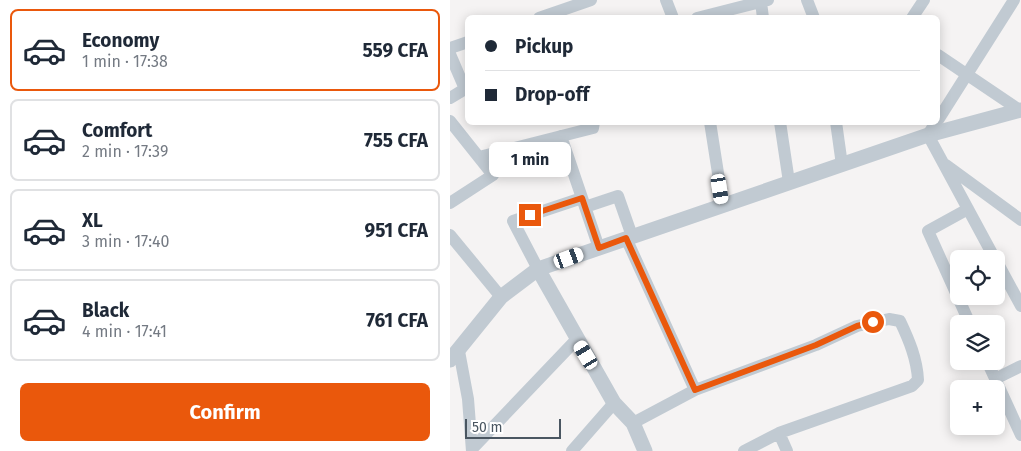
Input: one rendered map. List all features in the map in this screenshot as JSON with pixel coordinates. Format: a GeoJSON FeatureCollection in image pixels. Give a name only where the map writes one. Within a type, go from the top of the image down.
{"type":"FeatureCollection","features":[{"type":"Feature","properties":{"kind":"street"},"geometry":{"type":"LineString","coordinates":[[548,15],[592,0]]}},
{"type":"Feature","properties":{"kind":"street"},"geometry":{"type":"LineString","coordinates":[[666,0],[672,15]]}},
{"type":"Feature","properties":{"kind":"street"},"geometry":{"type":"LineString","coordinates":[[807,0],[813,15]]}},
{"type":"Feature","properties":{"kind":"street"},"geometry":{"type":"LineString","coordinates":[[914,15],[924,0]]}},
{"type":"Feature","properties":{"kind":"street"},"geometry":{"type":"LineString","coordinates":[[940,116],[1014,0]]}},
{"type":"Feature","properties":{"kind":"street"},"geometry":{"type":"LineString","coordinates":[[709,15],[764,1],[764,15]]}},
{"type":"Feature","properties":{"kind":"street"},"geometry":{"type":"LineString","coordinates":[[450,48],[465,43]]}},
{"type":"Feature","properties":{"kind":"street"},"geometry":{"type":"LineString","coordinates":[[450,54],[465,89],[450,98]]}},
{"type":"Feature","properties":{"kind":"street"},"geometry":{"type":"LineString","coordinates":[[940,56],[1021,111]]}},
{"type":"Feature","properties":{"kind":"street"},"geometry":{"type":"LineString","coordinates":[[940,125],[1021,111]]}},
{"type":"Feature","properties":{"kind":"street"},"geometry":{"type":"LineString","coordinates":[[450,121],[493,175],[450,203]]}},
{"type":"Feature","properties":{"kind":"street"},"geometry":{"type":"LineString","coordinates":[[479,157],[593,128],[594,125]]}},
{"type":"Feature","properties":{"kind":"street"},"geometry":{"type":"LineString","coordinates":[[710,125],[723,205]]}},
{"type":"Feature","properties":{"kind":"street"},"geometry":{"type":"LineString","coordinates":[[780,125],[789,182]]}},
{"type":"Feature","properties":{"kind":"street"},"geometry":{"type":"LineString","coordinates":[[836,125],[842,165]]}},
{"type":"Feature","properties":{"kind":"street"},"geometry":{"type":"LineString","coordinates":[[472,450],[468,398],[455,355],[501,297],[538,270],[842,165],[934,126],[943,162],[991,250]]}},
{"type":"Feature","properties":{"kind":"street"},"geometry":{"type":"LineString","coordinates":[[561,136],[599,248]]}},
{"type":"Feature","properties":{"kind":"street"},"geometry":{"type":"LineString","coordinates":[[943,162],[1021,220]]}},
{"type":"Feature","properties":{"kind":"street"},"geometry":{"type":"LineString","coordinates":[[646,451],[633,423],[614,403],[576,339],[513,220],[618,196],[629,237],[695,390]]}},
{"type":"Feature","properties":{"kind":"street"},"geometry":{"type":"LineString","coordinates":[[966,315],[928,231],[968,209]]}},
{"type":"Feature","properties":{"kind":"street"},"geometry":{"type":"LineString","coordinates":[[450,235],[501,297]]}},
{"type":"Feature","properties":{"kind":"street"},"geometry":{"type":"LineString","coordinates":[[1005,277],[1021,306]]}},
{"type":"Feature","properties":{"kind":"street"},"geometry":{"type":"LineString","coordinates":[[633,423],[695,390],[816,345],[857,326],[889,319],[900,321],[910,342],[917,372],[918,380],[912,386],[779,433],[744,451]]}},
{"type":"Feature","properties":{"kind":"street"},"geometry":{"type":"LineString","coordinates":[[472,450],[576,339]]}},
{"type":"Feature","properties":{"kind":"street"},"geometry":{"type":"LineString","coordinates":[[995,379],[1021,366]]}},
{"type":"Feature","properties":{"kind":"street"},"geometry":{"type":"LineString","coordinates":[[991,370],[1021,435]]}},
{"type":"Feature","properties":{"kind":"street"},"geometry":{"type":"LineString","coordinates":[[572,451],[614,403]]}},
{"type":"Feature","properties":{"kind":"street"},"geometry":{"type":"LineString","coordinates":[[779,433],[788,451]]}},
{"type":"Feature","properties":{"kind":"route"},"geometry":{"type":"LineString","coordinates":[[530,215],[582,198],[599,248],[626,238],[695,390],[816,345],[857,326],[873,322]]}}]}
